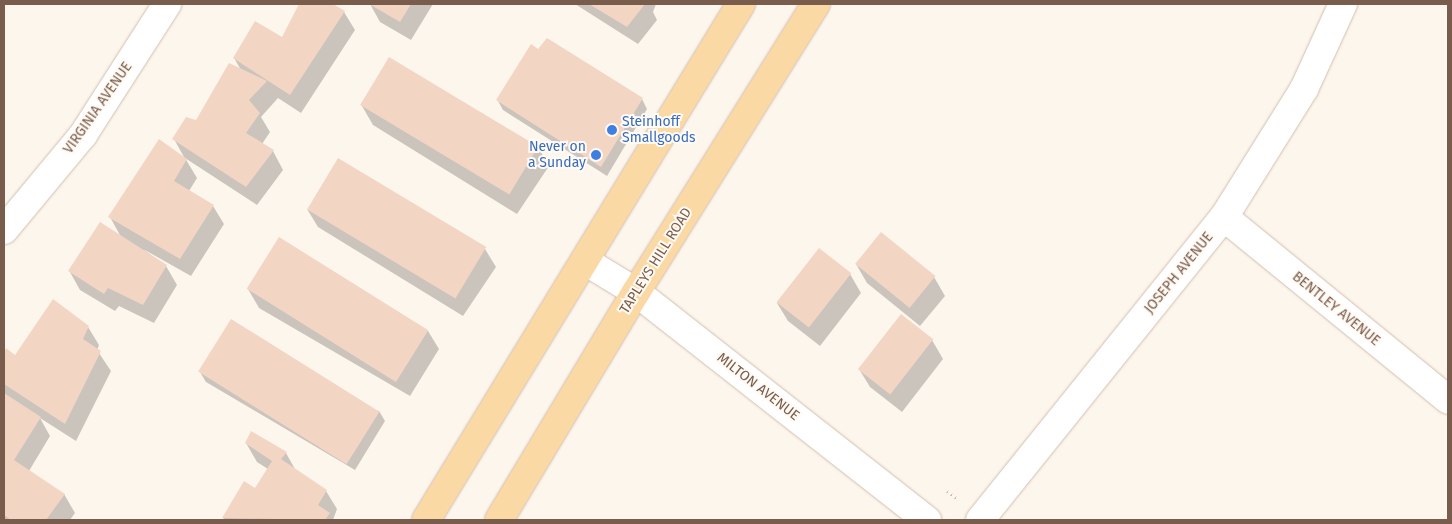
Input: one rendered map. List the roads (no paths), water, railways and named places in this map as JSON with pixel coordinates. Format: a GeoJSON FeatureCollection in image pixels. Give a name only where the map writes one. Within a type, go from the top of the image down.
{"type":"FeatureCollection","features":[{"type":"Feature","properties":{"kind":"main road"},"geometry":{"type":"LineString","coordinates":[[426,520],[741,4]]}},
{"type":"Feature","properties":{"kind":"main road","name":"TAPLEYS HILL ROAD"},"geometry":{"type":"LineString","coordinates":[[499,520],[636,292],[816,4]]}},
{"type":"Feature","properties":{"kind":"street","name":"VIRGINIA AVENUE"},"geometry":{"type":"LineString","coordinates":[[4,230],[83,134],[167,4]]}},
{"type":"Feature","properties":{"kind":"street","name":"JOSEPH AVENUE"},"geometry":{"type":"LineString","coordinates":[[980,520],[1224,217],[1304,89],[1343,4]]}},
{"type":"Feature","properties":{"kind":"street","name":"BENTLEY AVENUE"},"geometry":{"type":"LineString","coordinates":[[1224,217],[1448,400]]}},
{"type":"Feature","properties":{"kind":"street","name":"MILTON AVENUE"},"geometry":{"type":"LineString","coordinates":[[584,261],[636,292],[927,520]]}},
{"type":"Feature","properties":{"kind":"place","name":"Steinhoff Smallgoods"},"geometry":{"type":"Point","coordinates":[612,130]}},
{"type":"Feature","properties":{"kind":"place","name":"Never on a Sunday"},"geometry":{"type":"Point","coordinates":[596,155]}}]}
